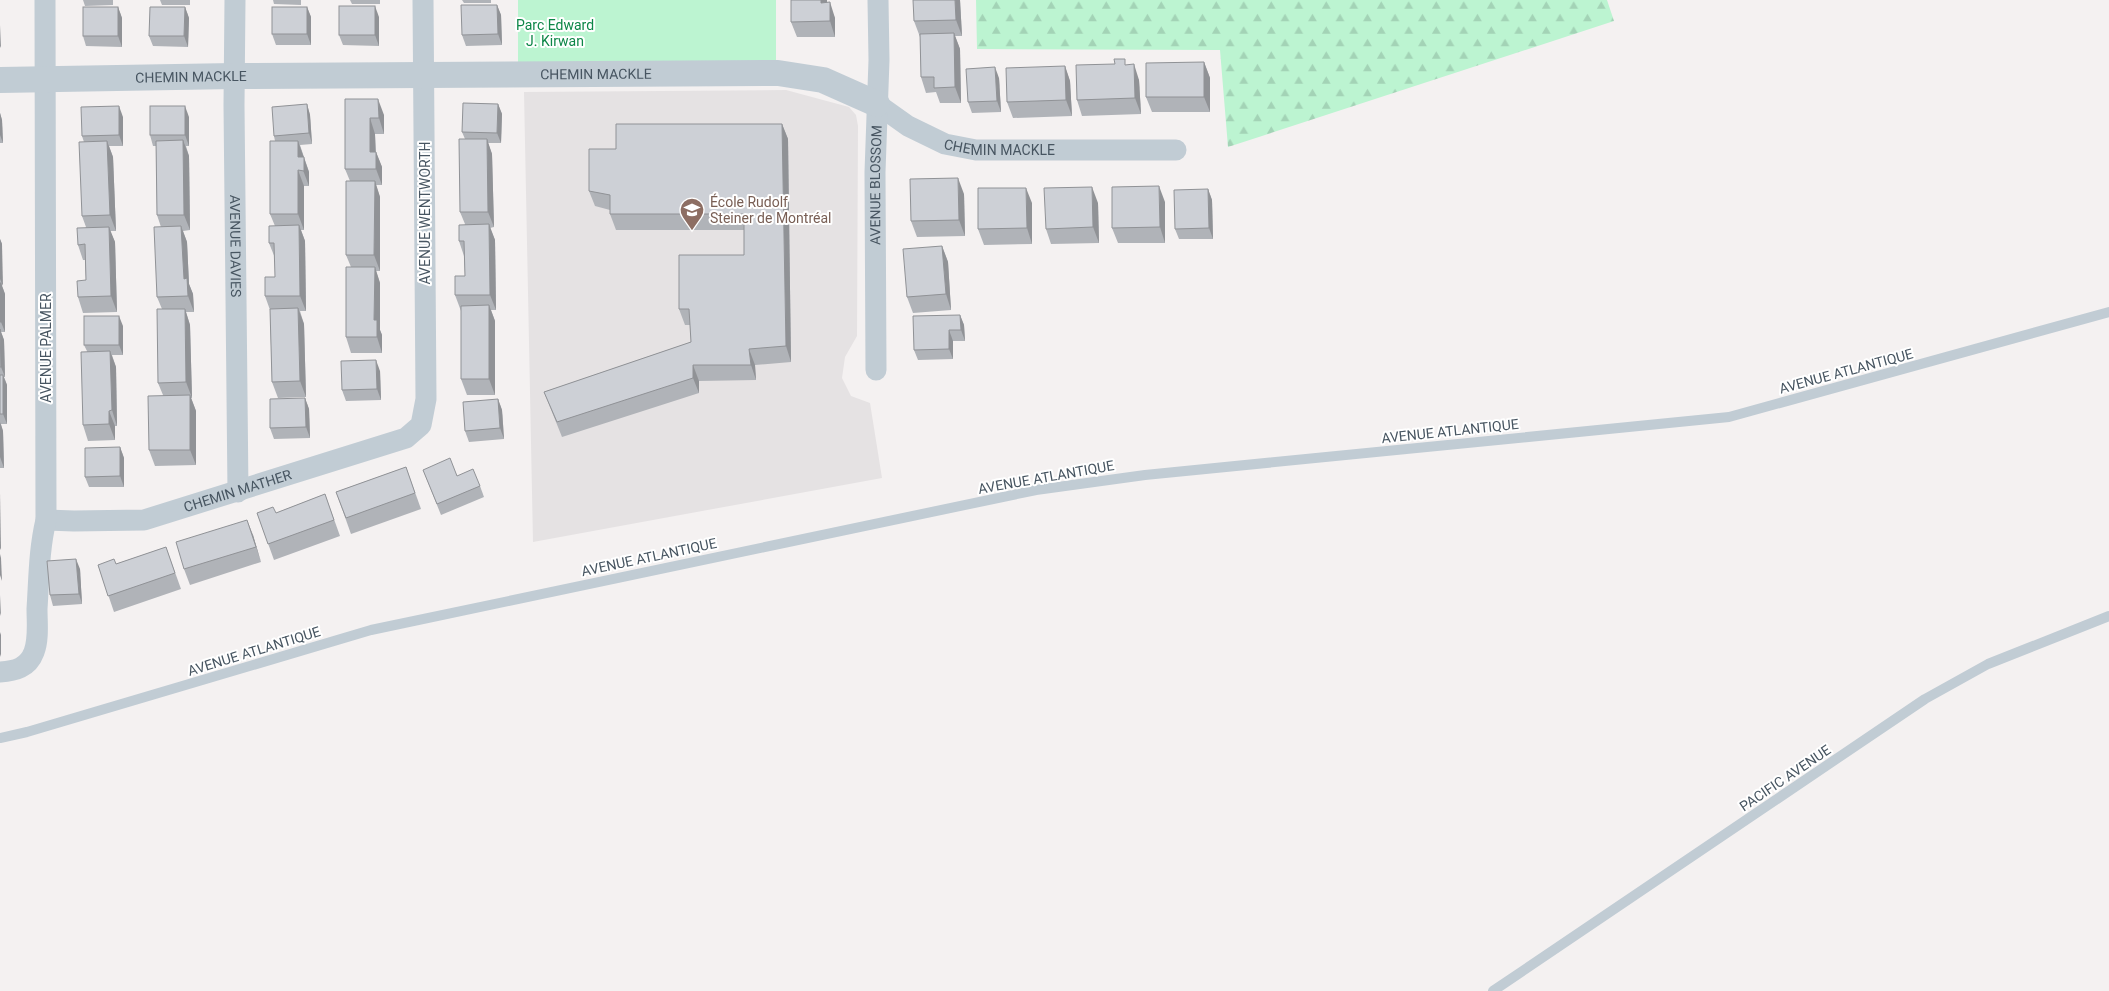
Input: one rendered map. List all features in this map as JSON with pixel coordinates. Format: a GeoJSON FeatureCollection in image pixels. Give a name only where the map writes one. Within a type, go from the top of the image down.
{"type":"FeatureCollection","features":[{"type":"Feature","properties":{"kind":"street","name":"AVENUE PALMER"},"geometry":{"type":"LineString","coordinates":[[0,672],[16,671],[27,662],[34,652],[40,546],[46,520],[45,0]]}},
{"type":"Feature","properties":{"kind":"street","name":"AVENUE DAVIES"},"geometry":{"type":"LineString","coordinates":[[235,0],[238,492]]}},
{"type":"Feature","properties":{"kind":"street","name":"AVENUE WENTWORTH"},"geometry":{"type":"LineString","coordinates":[[421,425],[426,400],[423,0]]}},
{"type":"Feature","properties":{"kind":"street","name":"AVENUE BLOSSOM"},"geometry":{"type":"LineString","coordinates":[[876,370],[875,172],[878,0]]}},
{"type":"Feature","properties":{"kind":"street","name":"CHEMIN MACKLE"},"geometry":{"type":"LineString","coordinates":[[0,80],[234,76],[778,74],[823,80],[877,104],[908,126],[945,144],[976,150],[1176,150]]}},
{"type":"Feature","properties":{"kind":"street","name":"CHEMIN MATHER"},"geometry":{"type":"LineString","coordinates":[[46,520],[144,520],[406,438],[421,425]]}},
{"type":"Feature","properties":{"kind":"lane","name":"AVENUE ATLANTIQUE"},"geometry":{"type":"LineString","coordinates":[[0,738],[27,732],[371,630],[1036,490],[1145,475],[1729,417],[2109,312]]}},
{"type":"Feature","properties":{"kind":"lane","name":"PACIFIC AVENUE"},"geometry":{"type":"LineString","coordinates":[[1493,991],[1925,699],[1988,664],[2109,616]]}},
{"type":"Feature","properties":{"kind":"shaded area","name":"École Rudolf Steiner de Montréal"},"geometry":{"type":"Polygon","coordinates":[[[786,90],[849,107],[856,115],[858,126],[857,336],[845,357],[842,378],[851,396],[870,403],[882,478],[533,542],[524,92],[786,90]]]}},
{"type":"Feature","properties":{"kind":"green space","name":"Parc Edward J. Kirwan"},"geometry":{"type":"Polygon","coordinates":[[[518,0],[776,0],[776,63],[518,67],[518,0]]]}},
{"type":"Feature","properties":{"kind":"green space"},"geometry":{"type":"Polygon","coordinates":[[[976,0],[1607,0],[1614,21],[1228,147],[1220,50],[977,49],[976,0]]]}},
{"type":"Feature","properties":{"kind":"building"},"geometry":{"type":"Polygon","coordinates":[[[791,0],[821,0],[821,3],[830,2],[830,21],[791,22],[791,0]]]}},
{"type":"Feature","properties":{"kind":"building"},"geometry":{"type":"Polygon","coordinates":[[[913,0],[955,0],[956,20],[914,21],[913,0]]]}},
{"type":"Feature","properties":{"kind":"building"},"geometry":{"type":"Polygon","coordinates":[[[461,5],[497,5],[498,34],[462,35],[461,5]]]}},
{"type":"Feature","properties":{"kind":"building"},"geometry":{"type":"Polygon","coordinates":[[[339,6],[375,6],[375,35],[339,35],[339,6]]]}},
{"type":"Feature","properties":{"kind":"building"},"geometry":{"type":"Polygon","coordinates":[[[83,7],[118,7],[118,36],[83,36],[83,7]]]}},
{"type":"Feature","properties":{"kind":"building"},"geometry":{"type":"Polygon","coordinates":[[[150,7],[185,7],[184,36],[149,36],[150,7]]]}},
{"type":"Feature","properties":{"kind":"building"},"geometry":{"type":"Polygon","coordinates":[[[272,7],[307,7],[307,34],[272,34],[272,7]]]}},
{"type":"Feature","properties":{"kind":"building"},"geometry":{"type":"Polygon","coordinates":[[[954,33],[955,87],[934,88],[934,77],[921,77],[920,34],[954,33]]]}},
{"type":"Feature","properties":{"kind":"building"},"geometry":{"type":"Polygon","coordinates":[[[1114,59],[1125,59],[1125,65],[1134,64],[1135,98],[1077,100],[1076,65],[1115,64],[1114,59]]]}},
{"type":"Feature","properties":{"kind":"building"},"geometry":{"type":"Polygon","coordinates":[[[1204,62],[1204,97],[1146,97],[1146,63],[1204,62]]]}},
{"type":"Feature","properties":{"kind":"building"},"geometry":{"type":"Polygon","coordinates":[[[1065,66],[1066,100],[1007,102],[1006,68],[1065,66]]]}},
{"type":"Feature","properties":{"kind":"building"},"geometry":{"type":"Polygon","coordinates":[[[995,67],[997,101],[968,102],[966,69],[995,67]]]}},
{"type":"Feature","properties":{"kind":"building"},"geometry":{"type":"Polygon","coordinates":[[[345,99],[378,99],[379,118],[370,118],[370,152],[376,152],[376,169],[345,169],[345,99]]]}},
{"type":"Feature","properties":{"kind":"building"},"geometry":{"type":"Polygon","coordinates":[[[463,103],[498,104],[497,133],[462,132],[463,103]]]}},
{"type":"Feature","properties":{"kind":"building"},"geometry":{"type":"Polygon","coordinates":[[[307,104],[309,133],[274,136],[272,107],[307,104]]]}},
{"type":"Feature","properties":{"kind":"building"},"geometry":{"type":"Polygon","coordinates":[[[119,106],[119,135],[82,136],[81,107],[119,106]]]}},
{"type":"Feature","properties":{"kind":"building"},"geometry":{"type":"Polygon","coordinates":[[[150,106],[185,106],[185,135],[150,135],[150,106]]]}},
{"type":"Feature","properties":{"kind":"building"},"geometry":{"type":"Polygon","coordinates":[[[616,124],[782,124],[786,346],[749,349],[751,365],[693,365],[693,378],[557,422],[544,392],[691,342],[689,309],[679,309],[679,255],[744,255],[744,214],[610,214],[610,195],[589,191],[589,149],[616,149],[616,124]]]}},
{"type":"Feature","properties":{"kind":"building"},"geometry":{"type":"Polygon","coordinates":[[[459,139],[487,139],[488,212],[460,212],[459,139]]]}},
{"type":"Feature","properties":{"kind":"building"},"geometry":{"type":"Polygon","coordinates":[[[183,140],[184,215],[157,215],[156,141],[183,140]]]}},
{"type":"Feature","properties":{"kind":"building"},"geometry":{"type":"Polygon","coordinates":[[[107,141],[110,215],[82,216],[79,142],[107,141]]]}},
{"type":"Feature","properties":{"kind":"building"},"geometry":{"type":"Polygon","coordinates":[[[270,141],[298,141],[298,157],[304,157],[304,171],[298,170],[298,214],[270,214],[270,141]]]}},
{"type":"Feature","properties":{"kind":"building"},"geometry":{"type":"Polygon","coordinates":[[[958,178],[959,220],[911,221],[910,179],[958,178]]]}},
{"type":"Feature","properties":{"kind":"building"},"geometry":{"type":"Polygon","coordinates":[[[346,181],[375,181],[374,255],[346,255],[346,181]]]}},
{"type":"Feature","properties":{"kind":"building"},"geometry":{"type":"Polygon","coordinates":[[[1159,186],[1160,227],[1112,228],[1112,187],[1159,186]]]}},
{"type":"Feature","properties":{"kind":"building"},"geometry":{"type":"Polygon","coordinates":[[[1092,187],[1093,227],[1046,229],[1044,188],[1092,187]]]}},
{"type":"Feature","properties":{"kind":"building"},"geometry":{"type":"Polygon","coordinates":[[[978,188],[1026,188],[1027,228],[978,229],[978,188]]]}},
{"type":"Feature","properties":{"kind":"building"},"geometry":{"type":"Polygon","coordinates":[[[1208,189],[1209,228],[1175,229],[1174,190],[1208,189]]]}},
{"type":"Feature","properties":{"kind":"building"},"geometry":{"type":"Polygon","coordinates":[[[489,224],[490,295],[455,295],[455,276],[465,276],[464,241],[459,241],[459,225],[489,224]]]}},
{"type":"Feature","properties":{"kind":"building"},"geometry":{"type":"Polygon","coordinates":[[[299,225],[300,296],[265,296],[265,277],[275,277],[274,243],[269,243],[269,226],[299,225]]]}},
{"type":"Feature","properties":{"kind":"building"},"geometry":{"type":"Polygon","coordinates":[[[181,226],[184,279],[187,278],[188,296],[157,297],[154,227],[181,226]]]}},
{"type":"Feature","properties":{"kind":"building"},"geometry":{"type":"Polygon","coordinates":[[[109,227],[111,296],[78,297],[77,281],[86,280],[85,244],[78,245],[77,228],[109,227]]]}},
{"type":"Feature","properties":{"kind":"building"},"geometry":{"type":"Polygon","coordinates":[[[942,246],[946,294],[907,297],[903,249],[942,246]]]}},
{"type":"Feature","properties":{"kind":"building"},"geometry":{"type":"Polygon","coordinates":[[[346,267],[375,267],[374,320],[377,320],[377,337],[346,337],[346,267]]]}},
{"type":"Feature","properties":{"kind":"building"},"geometry":{"type":"Polygon","coordinates":[[[1,283],[1,322],[0,322],[1,283]]]}},
{"type":"Feature","properties":{"kind":"building"},"geometry":{"type":"Polygon","coordinates":[[[489,305],[489,379],[461,379],[461,306],[489,305]]]}},
{"type":"Feature","properties":{"kind":"building"},"geometry":{"type":"Polygon","coordinates":[[[298,308],[300,381],[272,382],[270,309],[298,308]]]}},
{"type":"Feature","properties":{"kind":"building"},"geometry":{"type":"Polygon","coordinates":[[[157,309],[185,309],[186,382],[158,383],[157,309]]]}},
{"type":"Feature","properties":{"kind":"building"},"geometry":{"type":"Polygon","coordinates":[[[960,315],[961,330],[949,330],[949,349],[914,350],[913,316],[960,315]]]}},
{"type":"Feature","properties":{"kind":"building"},"geometry":{"type":"Polygon","coordinates":[[[84,316],[119,316],[119,345],[84,345],[84,316]]]}},
{"type":"Feature","properties":{"kind":"building"},"geometry":{"type":"Polygon","coordinates":[[[0,329],[1,367],[0,367],[0,329]]]}},
{"type":"Feature","properties":{"kind":"building"},"geometry":{"type":"Polygon","coordinates":[[[110,351],[112,410],[109,411],[109,424],[83,425],[81,352],[110,351]]]}},
{"type":"Feature","properties":{"kind":"building"},"geometry":{"type":"Polygon","coordinates":[[[376,360],[377,389],[342,390],[341,361],[376,360]]]}},
{"type":"Feature","properties":{"kind":"building"},"geometry":{"type":"Polygon","coordinates":[[[0,375],[3,375],[3,414],[0,414],[0,375]]]}},
{"type":"Feature","properties":{"kind":"building"},"geometry":{"type":"Polygon","coordinates":[[[190,395],[190,450],[149,450],[148,396],[190,395]]]}},
{"type":"Feature","properties":{"kind":"building"},"geometry":{"type":"Polygon","coordinates":[[[305,398],[306,427],[270,428],[270,399],[305,398]]]}},
{"type":"Feature","properties":{"kind":"building"},"geometry":{"type":"Polygon","coordinates":[[[498,399],[500,428],[465,431],[463,402],[498,399]]]}},
{"type":"Feature","properties":{"kind":"building"},"geometry":{"type":"Polygon","coordinates":[[[120,447],[120,476],[85,477],[85,448],[120,447]]]}},
{"type":"Feature","properties":{"kind":"building"},"geometry":{"type":"Polygon","coordinates":[[[450,458],[457,476],[473,469],[480,486],[437,504],[423,470],[450,458]]]}},
{"type":"Feature","properties":{"kind":"building"},"geometry":{"type":"Polygon","coordinates":[[[406,467],[415,493],[346,518],[336,492],[406,467]]]}},
{"type":"Feature","properties":{"kind":"building"},"geometry":{"type":"Polygon","coordinates":[[[325,494],[334,520],[268,544],[257,513],[273,507],[276,513],[325,494]]]}},
{"type":"Feature","properties":{"kind":"building"},"geometry":{"type":"Polygon","coordinates":[[[247,520],[256,547],[184,569],[176,542],[247,520]]]}},
{"type":"Feature","properties":{"kind":"building"},"geometry":{"type":"Polygon","coordinates":[[[166,547],[175,573],[108,596],[98,565],[114,559],[116,564],[166,547]]]}},
{"type":"Feature","properties":{"kind":"building"},"geometry":{"type":"Polygon","coordinates":[[[76,559],[79,594],[50,595],[47,561],[76,559]]]}},
{"type":"Feature","properties":{"kind":"place","name":"École Rudolf Steiner de Montréal"},"geometry":{"type":"Point","coordinates":[692,231]}}]}
